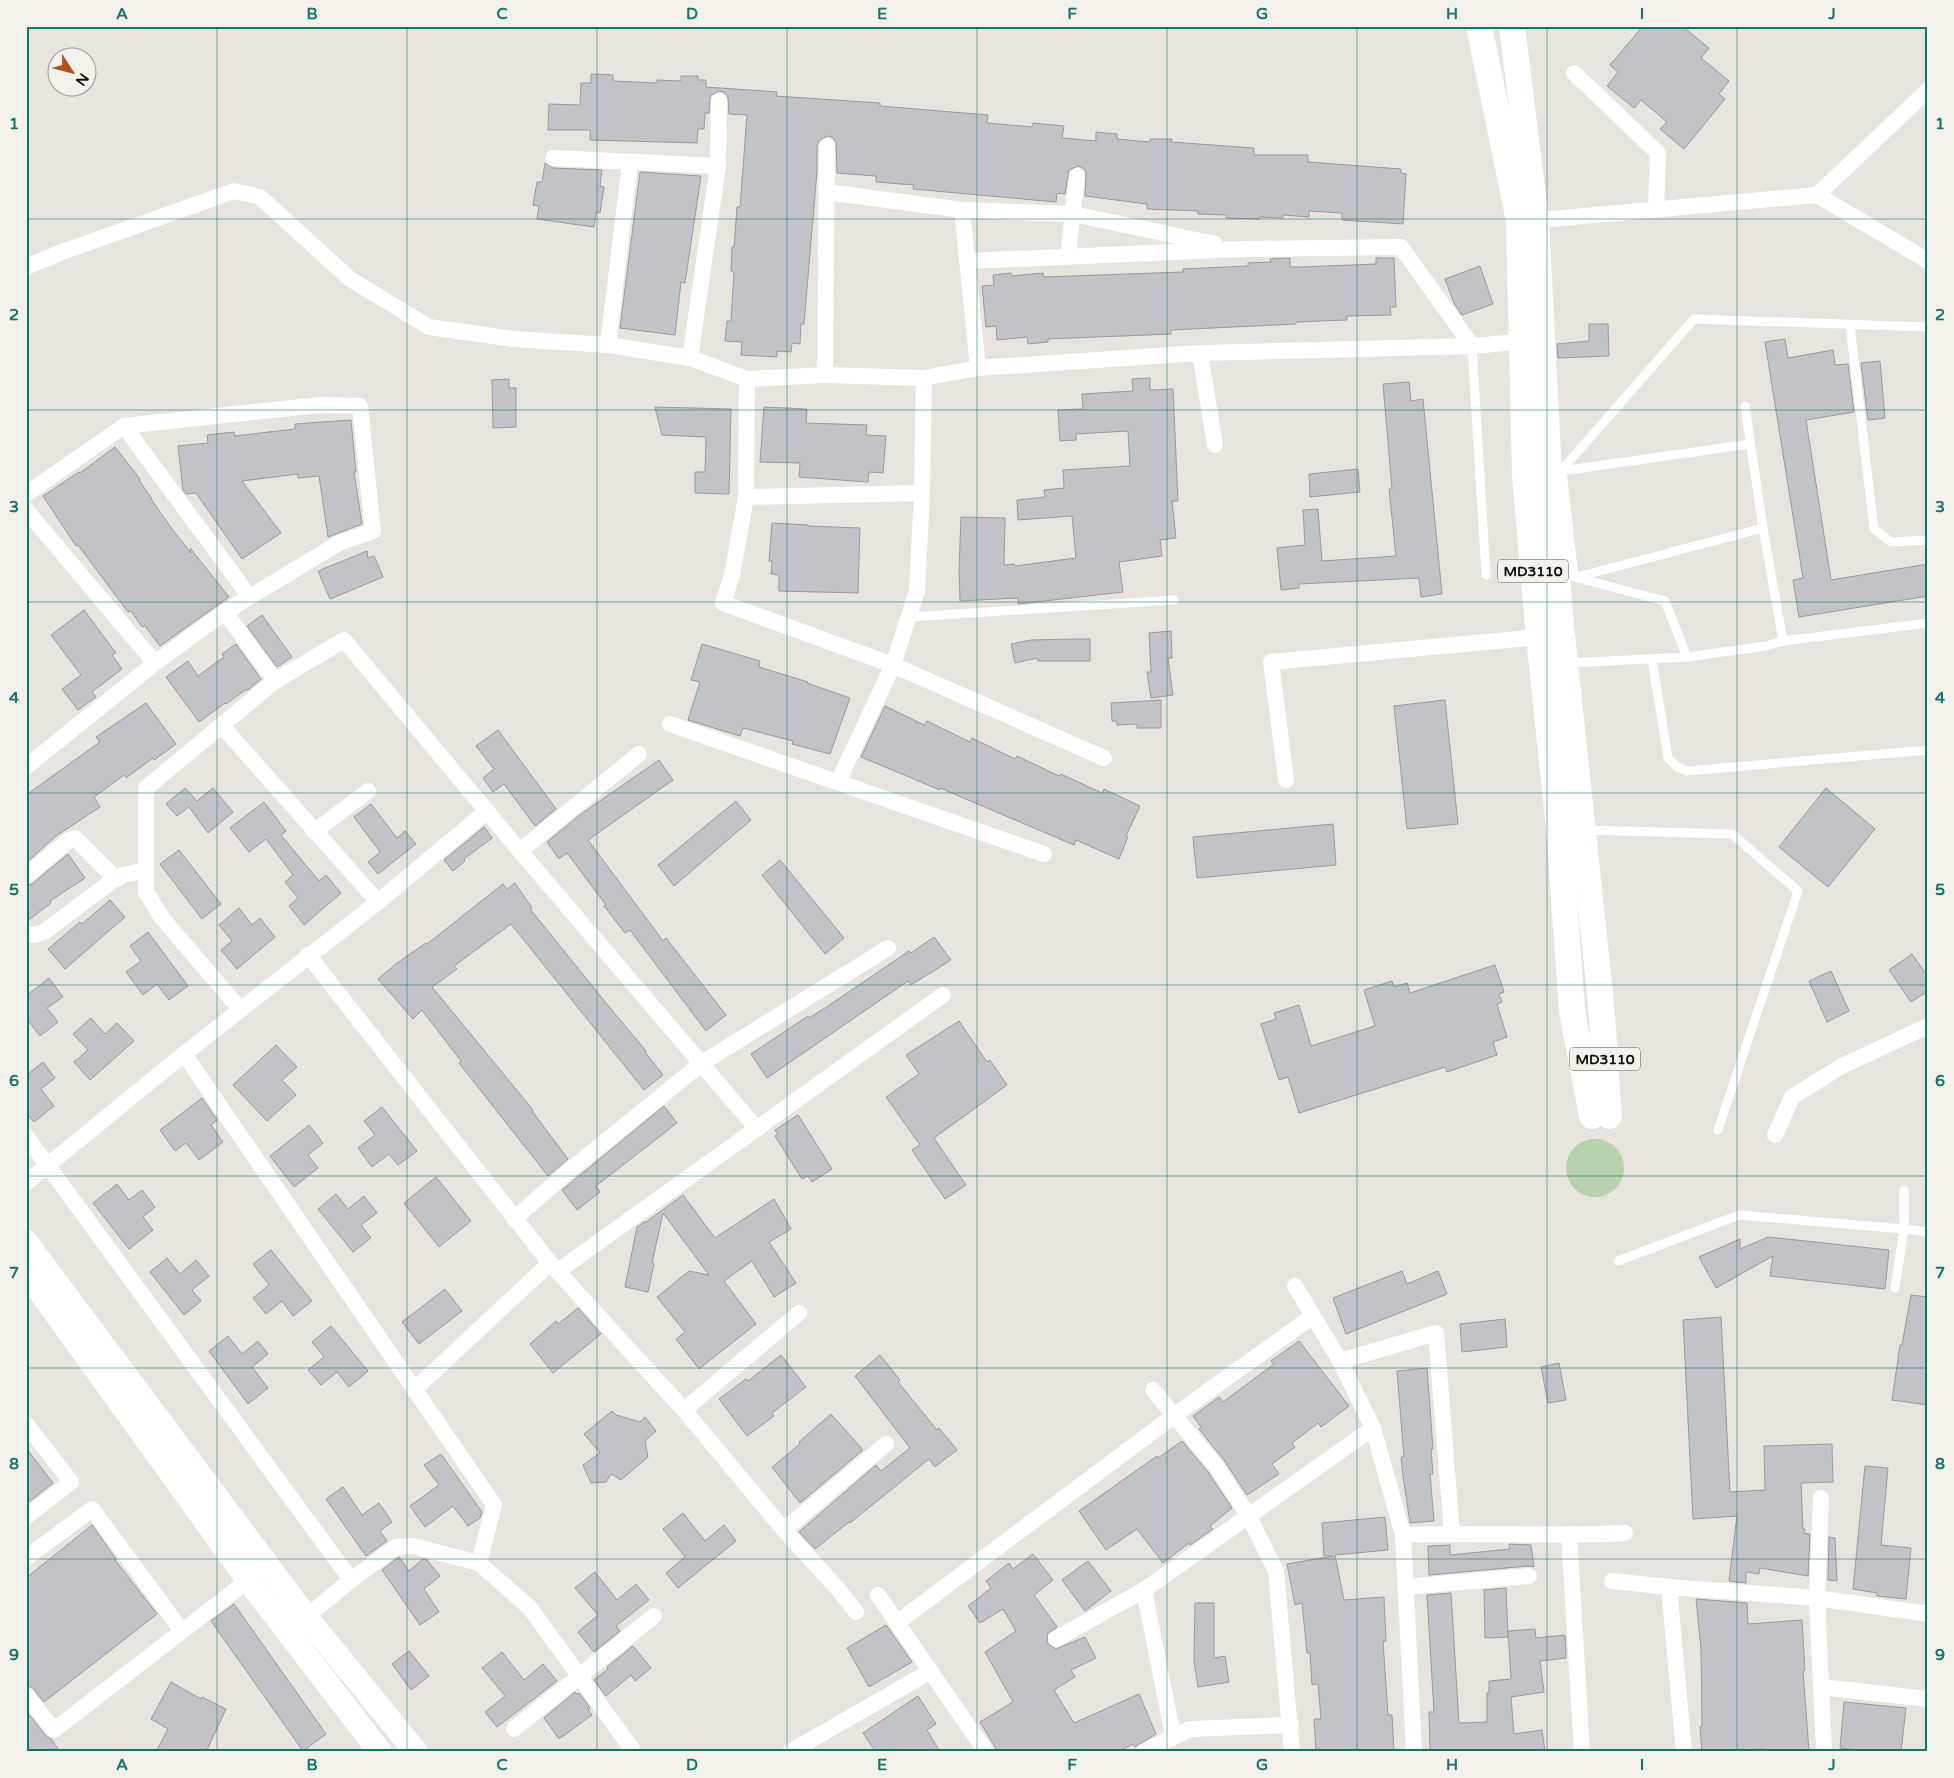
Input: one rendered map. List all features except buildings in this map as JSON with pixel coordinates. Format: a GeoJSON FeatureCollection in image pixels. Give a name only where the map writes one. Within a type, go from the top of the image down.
{"type":"FeatureCollection","features":[{"type":"Feature","properties":{"kind":"main road","name":"MD3110"},"geometry":{"type":"LineString","coordinates":[[1479,26],[1527,221]]}},
{"type":"Feature","properties":{"kind":"main road","name":"MD3110"},"geometry":{"type":"LineString","coordinates":[[1512,26],[1527,221],[1532,341],[1542,474],[1561,625],[1601,1002],[1601,1116],[1572,1011],[1560,828],[1539,637],[1542,474]]}},
{"type":"Feature","properties":{"kind":"main road"},"geometry":{"type":"LineString","coordinates":[[26,1242],[306,1617],[416,1752]]}},
{"type":"Feature","properties":{"kind":"main road"},"geometry":{"type":"LineString","coordinates":[[26,1272],[248,1580],[380,1752]]}},
{"type":"Feature","properties":{"kind":"street"},"geometry":{"type":"LineString","coordinates":[[1574,73],[1658,153],[1656,209]]}},
{"type":"Feature","properties":{"kind":"street"},"geometry":{"type":"LineString","coordinates":[[1818,195],[1928,90]]}},
{"type":"Feature","properties":{"kind":"street"},"geometry":{"type":"LineString","coordinates":[[690,358],[718,166],[718,101]]}},
{"type":"Feature","properties":{"kind":"street"},"geometry":{"type":"LineString","coordinates":[[825,374],[827,146]]}},
{"type":"Feature","properties":{"kind":"street"},"geometry":{"type":"LineString","coordinates":[[553,158],[718,166]]}},
{"type":"Feature","properties":{"kind":"street"},"geometry":{"type":"LineString","coordinates":[[608,345],[630,162]]}},
{"type":"Feature","properties":{"kind":"street"},"geometry":{"type":"LineString","coordinates":[[1068,256],[1078,176]]}},
{"type":"Feature","properties":{"kind":"street"},"geometry":{"type":"LineString","coordinates":[[26,267],[62,252],[234,191],[260,197],[350,279],[429,327],[514,339],[608,345],[690,358],[747,379],[825,374],[924,378],[978,368],[1200,353],[1472,346],[1532,341]]}},
{"type":"Feature","properties":{"kind":"street"},"geometry":{"type":"LineString","coordinates":[[827,192],[962,210],[1073,214],[1241,249]]}},
{"type":"Feature","properties":{"kind":"street"},"geometry":{"type":"LineString","coordinates":[[1527,221],[1818,195],[1928,260]]}},
{"type":"Feature","properties":{"kind":"street"},"geometry":{"type":"LineString","coordinates":[[962,210],[978,368]]}},
{"type":"Feature","properties":{"kind":"street"},"geometry":{"type":"LineString","coordinates":[[968,261],[1241,249],[1401,247],[1472,346]]}},
{"type":"Feature","properties":{"kind":"street"},"geometry":{"type":"LineString","coordinates":[[1200,353],[1215,445]]}},
{"type":"Feature","properties":{"kind":"street"},"geometry":{"type":"LineString","coordinates":[[838,782],[893,665],[917,591],[922,493],[924,378]]}},
{"type":"Feature","properties":{"kind":"street"},"geometry":{"type":"LineString","coordinates":[[747,379],[746,498],[732,575],[723,603],[893,665],[1104,758]]}},
{"type":"Feature","properties":{"kind":"street"},"geometry":{"type":"LineString","coordinates":[[26,494],[124,426],[319,405],[360,406],[373,531],[339,543],[225,612],[155,662],[28,762]]}},
{"type":"Feature","properties":{"kind":"street"},"geometry":{"type":"LineString","coordinates":[[124,426],[249,596]]}},
{"type":"Feature","properties":{"kind":"street"},"geometry":{"type":"LineString","coordinates":[[746,498],[922,493]]}},
{"type":"Feature","properties":{"kind":"street"},"geometry":{"type":"LineString","coordinates":[[26,510],[155,662]]}},
{"type":"Feature","properties":{"kind":"street"},"geometry":{"type":"LineString","coordinates":[[225,612],[275,682]]}},
{"type":"Feature","properties":{"kind":"street"},"geometry":{"type":"LineString","coordinates":[[1286,780],[1271,662],[1539,637],[1561,625]]}},
{"type":"Feature","properties":{"kind":"street"},"geometry":{"type":"LineString","coordinates":[[240,1009],[162,918],[146,892],[146,788],[275,682],[344,640],[520,851],[757,1129]]}},
{"type":"Feature","properties":{"kind":"street"},"geometry":{"type":"LineString","coordinates":[[670,724],[1044,854]]}},
{"type":"Feature","properties":{"kind":"street"},"geometry":{"type":"LineString","coordinates":[[222,726],[378,902]]}},
{"type":"Feature","properties":{"kind":"street"},"geometry":{"type":"LineString","coordinates":[[520,851],[638,754]]}},
{"type":"Feature","properties":{"kind":"street"},"geometry":{"type":"LineString","coordinates":[[314,832],[368,791]]}},
{"type":"Feature","properties":{"kind":"street"},"geometry":{"type":"LineString","coordinates":[[26,1183],[240,1009],[378,902],[487,810]]}},
{"type":"Feature","properties":{"kind":"street"},"geometry":{"type":"LineString","coordinates":[[26,876],[69,840],[75,838],[116,879]]}},
{"type":"Feature","properties":{"kind":"street"},"geometry":{"type":"LineString","coordinates":[[26,934],[34,935],[44,932],[116,879],[123,875],[146,870]]}},
{"type":"Feature","properties":{"kind":"street"},"geometry":{"type":"LineString","coordinates":[[514,1219],[570,1170],[702,1063],[888,948]]}},
{"type":"Feature","properties":{"kind":"street"},"geometry":{"type":"LineString","coordinates":[[308,955],[514,1219],[554,1267],[684,1410],[784,1530],[838,1589],[856,1612]]}},
{"type":"Feature","properties":{"kind":"street"},"geometry":{"type":"LineString","coordinates":[[414,1390],[554,1267],[757,1129],[942,995]]}},
{"type":"Feature","properties":{"kind":"street"},"geometry":{"type":"LineString","coordinates":[[1775,1135],[1792,1097],[1842,1066],[1928,1026]]}},
{"type":"Feature","properties":{"kind":"street"},"geometry":{"type":"LineString","coordinates":[[184,1054],[494,1504],[479,1563]]}},
{"type":"Feature","properties":{"kind":"street"},"geometry":{"type":"LineString","coordinates":[[26,1136],[351,1580]]}},
{"type":"Feature","properties":{"kind":"street"},"geometry":{"type":"LineString","coordinates":[[1295,1286],[1340,1361],[1373,1428],[1403,1535],[1414,1752]]}},
{"type":"Feature","properties":{"kind":"street"},"geometry":{"type":"LineString","coordinates":[[684,1410],[799,1314]]}},
{"type":"Feature","properties":{"kind":"street"},"geometry":{"type":"LineString","coordinates":[[898,1622],[1174,1415],[1313,1316]]}},
{"type":"Feature","properties":{"kind":"street"},"geometry":{"type":"LineString","coordinates":[[1340,1361],[1436,1333],[1452,1533]]}},
{"type":"Feature","properties":{"kind":"street"},"geometry":{"type":"LineString","coordinates":[[1154,1390],[1216,1466],[1248,1516],[1276,1571],[1292,1752]]}},
{"type":"Feature","properties":{"kind":"street"},"geometry":{"type":"LineString","coordinates":[[26,1424],[71,1482],[26,1517]]}},
{"type":"Feature","properties":{"kind":"street"},"geometry":{"type":"LineString","coordinates":[[1056,1639],[1144,1590],[1373,1428]]}},
{"type":"Feature","properties":{"kind":"street"},"geometry":{"type":"LineString","coordinates":[[784,1530],[886,1444]]}},
{"type":"Feature","properties":{"kind":"street"},"geometry":{"type":"LineString","coordinates":[[1821,1498],[1818,1598],[1824,1752]]}},
{"type":"Feature","properties":{"kind":"street"},"geometry":{"type":"LineString","coordinates":[[26,1558],[92,1509],[182,1631]]}},
{"type":"Feature","properties":{"kind":"street"},"geometry":{"type":"LineString","coordinates":[[1403,1535],[1625,1532]]}},
{"type":"Feature","properties":{"kind":"street"},"geometry":{"type":"LineString","coordinates":[[1569,1534],[1582,1752]]}},
{"type":"Feature","properties":{"kind":"street"},"geometry":{"type":"LineString","coordinates":[[306,1617],[351,1580],[396,1547],[413,1546],[479,1563],[530,1608],[632,1749]]}},
{"type":"Feature","properties":{"kind":"street"},"geometry":{"type":"LineString","coordinates":[[26,1695],[54,1730],[269,1565]]}},
{"type":"Feature","properties":{"kind":"street"},"geometry":{"type":"LineString","coordinates":[[1405,1587],[1529,1576]]}},
{"type":"Feature","properties":{"kind":"street"},"geometry":{"type":"LineString","coordinates":[[1612,1581],[1818,1598],[1928,1614]]}},
{"type":"Feature","properties":{"kind":"street"},"geometry":{"type":"LineString","coordinates":[[1669,1587],[1684,1752]]}},
{"type":"Feature","properties":{"kind":"street"},"geometry":{"type":"LineString","coordinates":[[1144,1590],[1173,1736]]}},
{"type":"Feature","properties":{"kind":"street"},"geometry":{"type":"LineString","coordinates":[[878,1595],[986,1752]]}},
{"type":"Feature","properties":{"kind":"street"},"geometry":{"type":"LineString","coordinates":[[514,1729],[654,1616]]}},
{"type":"Feature","properties":{"kind":"street"},"geometry":{"type":"LineString","coordinates":[[790,1752],[932,1671]]}},
{"type":"Feature","properties":{"kind":"street"},"geometry":{"type":"LineString","coordinates":[[1821,1688],[1928,1699]]}},
{"type":"Feature","properties":{"kind":"street"},"geometry":{"type":"LineString","coordinates":[[1143,1752],[1190,1729],[1291,1726]]}},
{"type":"Feature","properties":{"kind":"lane"},"geometry":{"type":"LineString","coordinates":[[1542,474],[1694,320],[1928,327]]}},
{"type":"Feature","properties":{"kind":"lane"},"geometry":{"type":"LineString","coordinates":[[1850,325],[1874,529],[1891,542],[1928,540]]}},
{"type":"Feature","properties":{"kind":"lane"},"geometry":{"type":"LineString","coordinates":[[1472,346],[1486,575]]}},
{"type":"Feature","properties":{"kind":"lane"},"geometry":{"type":"LineString","coordinates":[[1745,406],[1763,528],[1783,641]]}},
{"type":"Feature","properties":{"kind":"lane"},"geometry":{"type":"LineString","coordinates":[[1542,474],[1750,444]]}},
{"type":"Feature","properties":{"kind":"lane"},"geometry":{"type":"LineString","coordinates":[[1542,474],[1574,577]]}},
{"type":"Feature","properties":{"kind":"lane"},"geometry":{"type":"LineString","coordinates":[[1574,577],[1763,528]]}},
{"type":"Feature","properties":{"kind":"lane"},"geometry":{"type":"LineString","coordinates":[[1574,577],[1665,601],[1687,657]]}},
{"type":"Feature","properties":{"kind":"lane"},"geometry":{"type":"LineString","coordinates":[[908,617],[1174,600]]}},
{"type":"Feature","properties":{"kind":"lane"},"geometry":{"type":"LineString","coordinates":[[1565,663],[1687,657],[1766,646],[1783,641],[1928,623]]}},
{"type":"Feature","properties":{"kind":"lane"},"geometry":{"type":"LineString","coordinates":[[1652,659],[1668,758],[1677,767],[1687,771],[1928,750]]}},
{"type":"Feature","properties":{"kind":"lane"},"geometry":{"type":"LineString","coordinates":[[1583,830],[1732,834],[1798,891],[1718,1130]]}},
{"type":"Feature","properties":{"kind":"lane"},"geometry":{"type":"LineString","coordinates":[[1895,1288],[1904,1229],[1904,1190]]}},
{"type":"Feature","properties":{"kind":"lane"},"geometry":{"type":"LineString","coordinates":[[1618,1261],[1739,1215],[1928,1232]]}},
{"type":"Feature","properties":{"kind":"green space"},"geometry":{"type":"Polygon","coordinates":[[[1589,1139],[1601,1139],[1616,1147],[1624,1162],[1624,1174],[1616,1189],[1601,1197],[1589,1197],[1574,1189],[1566,1174],[1566,1162],[1574,1147],[1589,1139]]]}}]}
